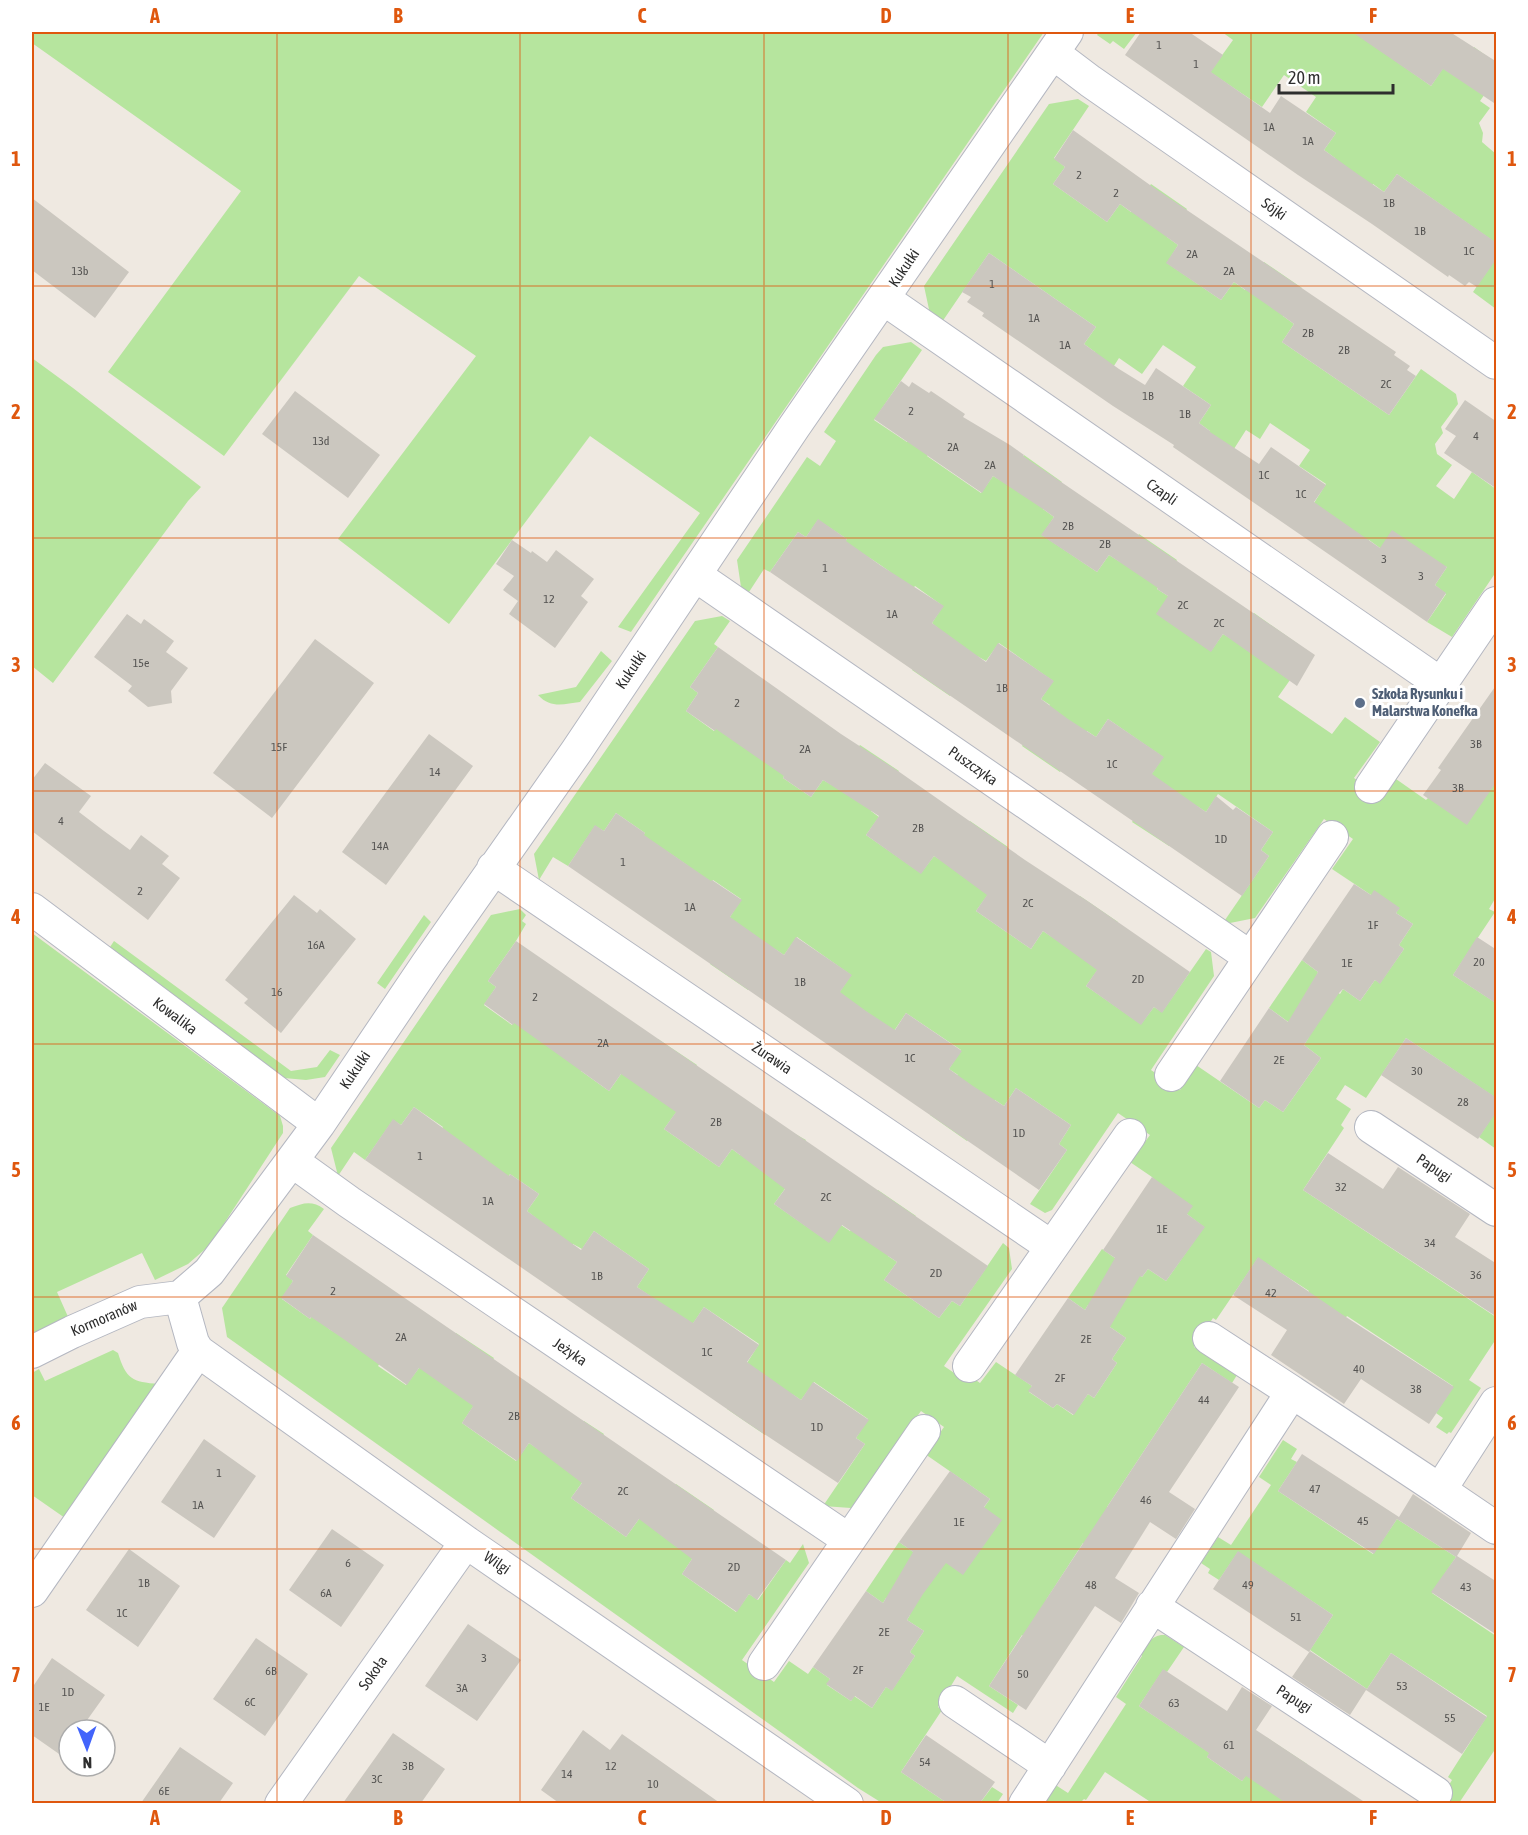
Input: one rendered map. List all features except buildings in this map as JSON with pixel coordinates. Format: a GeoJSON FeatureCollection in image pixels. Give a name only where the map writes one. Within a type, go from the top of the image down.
{"type":"FeatureCollection","features":[{"type":"Feature","properties":{"kind":"street","name":"Kukułki"},"geometry":{"type":"LineString","coordinates":[[180,1297],[208,1272],[319,1124],[493,868],[576,752],[1060,42]]}},
{"type":"Feature","properties":{"kind":"street","name":"Sójki"},"geometry":{"type":"LineString","coordinates":[[1060,42],[1090,81],[1497,363]]}},
{"type":"Feature","properties":{"kind":"street","name":"Czapli"},"geometry":{"type":"LineString","coordinates":[[884,299],[1441,684]]}},
{"type":"Feature","properties":{"kind":"street","name":"Puszczyka"},"geometry":{"type":"LineString","coordinates":[[695,576],[1250,957]]}},
{"type":"Feature","properties":{"kind":"street"},"geometry":{"type":"LineString","coordinates":[[1371,787],[1497,603]]}},
{"type":"Feature","properties":{"kind":"street"},"geometry":{"type":"LineString","coordinates":[[1171,1075],[1332,837]]}},
{"type":"Feature","properties":{"kind":"street","name":"Żurawia"},"geometry":{"type":"LineString","coordinates":[[493,868],[1052,1247]]}},
{"type":"Feature","properties":{"kind":"street","name":"Kowalika"},"geometry":{"type":"LineString","coordinates":[[32,909],[319,1124]]}},
{"type":"Feature","properties":{"kind":"street","name":"Papugi"},"geometry":{"type":"LineString","coordinates":[[1371,1126],[1497,1210]]}},
{"type":"Feature","properties":{"kind":"street"},"geometry":{"type":"LineString","coordinates":[[969,1366],[1130,1135]]}},
{"type":"Feature","properties":{"kind":"street","name":"Jeżyka"},"geometry":{"type":"LineString","coordinates":[[292,1161],[349,1202],[849,1540]]}},
{"type":"Feature","properties":{"kind":"street"},"geometry":{"type":"LineString","coordinates":[[32,1591],[198,1351],[193,1343],[180,1297]]}},
{"type":"Feature","properties":{"kind":"street","name":"Kormoranów"},"geometry":{"type":"LineString","coordinates":[[32,1352],[140,1302],[180,1297]]}},
{"type":"Feature","properties":{"kind":"street"},"geometry":{"type":"LineString","coordinates":[[1209,1338],[1497,1528]]}},
{"type":"Feature","properties":{"kind":"street","name":"Wilgi"},"geometry":{"type":"LineString","coordinates":[[198,1351],[466,1542],[846,1803]]}},
{"type":"Feature","properties":{"kind":"street"},"geometry":{"type":"LineString","coordinates":[[1025,1803],[1292,1392]]}},
{"type":"Feature","properties":{"kind":"street"},"geometry":{"type":"LineString","coordinates":[[1440,1490],[1497,1403]]}},
{"type":"Feature","properties":{"kind":"street"},"geometry":{"type":"LineString","coordinates":[[764,1664],[924,1431]]}},
{"type":"Feature","properties":{"kind":"street","name":"Sokoła"},"geometry":{"type":"LineString","coordinates":[[281,1803],[466,1542]]}},
{"type":"Feature","properties":{"kind":"street","name":"Papugi"},"geometry":{"type":"LineString","coordinates":[[1152,1606],[1436,1793]]}},
{"type":"Feature","properties":{"kind":"street"},"geometry":{"type":"LineString","coordinates":[[955,1702],[1050,1766]]}},
{"type":"Feature","properties":{"kind":"green space"},"geometry":{"type":"Polygon","coordinates":[[[32,32],[1044,32],[631,632],[618,627],[700,513],[590,436],[449,624],[338,539],[476,356],[359,276],[224,456],[108,372],[241,191],[32,43],[32,32]]]}},
{"type":"Feature","properties":{"kind":"green space"},"geometry":{"type":"Polygon","coordinates":[[[1099,32],[1137,32],[1124,49],[1113,41],[1110,44],[1097,35],[1099,32]]]}},
{"type":"Feature","properties":{"kind":"green space"},"geometry":{"type":"Polygon","coordinates":[[[1222,32],[1387,32],[1376,47],[1431,86],[1443,68],[1455,76],[1474,47],[1496,63],[1496,78],[1480,101],[1490,108],[1479,123],[1483,133],[1482,142],[1496,154],[1496,243],[1397,174],[1384,192],[1373,184],[1354,212],[1335,158],[1324,150],[1336,133],[1306,112],[1316,97],[1284,75],[1262,107],[1210,72],[1233,40],[1222,32]]]}},
{"type":"Feature","properties":{"kind":"green space"},"geometry":{"type":"Polygon","coordinates":[[[1078,99],[1089,106],[1054,158],[1065,167],[1053,184],[1107,222],[1120,204],[1131,212],[1151,184],[1187,209],[1167,237],[1178,245],[1167,263],[1221,300],[1234,282],[1245,290],[1264,262],[1302,288],[1283,316],[1294,324],[1282,342],[1389,415],[1421,369],[1456,394],[1458,404],[1441,427],[1443,433],[1435,444],[1437,454],[1452,465],[1436,486],[1454,499],[1472,472],[1496,489],[1496,572],[1452,637],[1427,622],[1446,594],[1435,585],[1447,567],[1380,548],[1369,540],[1350,569],[1314,503],[1326,484],[1299,466],[1310,450],[1270,423],[1260,439],[1246,430],[1232,452],[1191,459],[1210,431],[1199,423],[1211,405],[1183,386],[1196,367],[1163,345],[1142,374],[1119,358],[1096,394],[1095,352],[1084,344],[1096,327],[989,253],[942,322],[930,314],[924,286],[1049,104],[1078,99]]]}},
{"type":"Feature","properties":{"kind":"green space"},"geometry":{"type":"Polygon","coordinates":[[[1496,258],[1496,309],[1473,292],[1496,258]]]}},
{"type":"Feature","properties":{"kind":"green space"},"geometry":{"type":"Polygon","coordinates":[[[911,342],[922,350],[874,420],[907,442],[919,425],[938,438],[927,456],[981,493],[993,476],[1005,483],[1024,455],[1062,482],[1043,509],[1054,517],[1042,535],[1097,572],[1109,555],[1120,562],[1139,534],[1177,560],[1157,589],[1168,596],[1211,651],[1223,634],[1235,641],[1254,613],[1298,644],[1290,680],[1278,697],[1332,734],[1345,717],[1380,742],[1354,778],[1382,798],[1396,779],[1426,800],[1496,769],[1496,897],[1489,909],[1495,912],[1453,975],[1496,1003],[1496,1098],[1406,1038],[1366,1098],[1345,1085],[1336,1099],[1351,1109],[1341,1125],[1344,1128],[1303,1190],[1496,1317],[1496,1339],[1469,1380],[1481,1388],[1451,1433],[1447,1434],[1436,1427],[1443,1418],[1436,1413],[1453,1386],[1347,1316],[1326,1346],[1285,1327],[1309,1291],[1258,1258],[1216,1320],[1213,1318],[1194,1347],[1237,1375],[1232,1383],[1202,1363],[1107,1507],[1137,1527],[1112,1562],[1083,1543],[1046,1600],[1052,1654],[1022,1635],[989,1686],[1018,1705],[1013,1713],[957,1676],[938,1707],[942,1710],[901,1772],[947,1803],[882,1803],[858,1788],[227,1337],[222,1308],[290,1208],[307,1203],[320,1206],[324,1209],[308,1231],[313,1235],[286,1275],[293,1281],[282,1299],[310,1319],[314,1313],[329,1329],[382,1360],[378,1366],[406,1385],[419,1368],[456,1333],[494,1358],[466,1398],[474,1405],[462,1423],[516,1461],[529,1443],[538,1449],[584,1421],[604,1434],[576,1474],[584,1480],[571,1498],[626,1537],[639,1519],[676,1484],[714,1510],[686,1550],[694,1556],[682,1574],[736,1612],[749,1594],[758,1600],[786,1560],[790,1563],[803,1544],[809,1563],[742,1660],[774,1682],[789,1661],[808,1674],[813,1667],[830,1679],[827,1685],[851,1701],[854,1696],[872,1708],[886,1687],[892,1690],[915,1656],[910,1652],[924,1631],[907,1620],[910,1615],[886,1598],[883,1603],[866,1591],[899,1542],[939,1570],[990,1499],[925,1454],[944,1427],[921,1411],[851,1508],[823,1506],[865,1444],[856,1438],[868,1419],[814,1382],[801,1400],[792,1394],[765,1435],[727,1409],[755,1369],[747,1363],[759,1344],[704,1307],[692,1325],[637,1287],[649,1269],[594,1231],[582,1249],[573,1244],[545,1284],[536,1218],[527,1211],[539,1194],[510,1174],[507,1179],[439,1133],[443,1127],[414,1107],[401,1125],[393,1120],[365,1160],[354,1152],[338,1176],[331,1148],[491,915],[520,909],[526,915],[522,921],[526,924],[488,981],[496,987],[484,1005],[512,1025],[516,1020],[584,1066],[581,1071],[609,1091],[621,1074],[658,1039],[697,1065],[669,1105],[677,1111],[664,1129],[719,1167],[732,1149],[740,1155],[788,1130],[806,1140],[778,1180],[787,1186],[774,1204],[829,1242],[841,1225],[850,1231],[878,1190],[916,1216],[888,1256],[897,1262],[884,1280],[939,1318],[952,1301],[960,1306],[1003,1243],[1009,1248],[1012,1269],[944,1366],[963,1379],[967,1374],[980,1383],[996,1362],[1032,1386],[1029,1392],[1053,1408],[1057,1404],[1073,1415],[1088,1394],[1094,1398],[1117,1363],[1112,1359],[1126,1338],[1110,1327],[1088,1305],[1085,1310],[1068,1298],[1102,1249],[1142,1277],[1148,1269],[1166,1281],[1204,1227],[1187,1214],[1152,1177],[1130,1162],[1150,1135],[1118,1113],[1052,1210],[1045,1213],[1030,1204],[1067,1150],[1059,1144],[1071,1125],[1016,1088],[1004,1106],[995,1100],[967,1141],[930,1115],[958,1075],[949,1069],[961,1050],[906,1013],[894,1031],[839,993],[851,975],[797,937],[784,955],[775,949],[748,990],[710,964],[730,917],[741,899],[713,880],[709,885],[677,858],[641,838],[645,833],[616,813],[604,831],[595,826],[568,866],[553,857],[539,880],[534,854],[695,621],[722,616],[730,621],[714,644],[718,647],[690,687],[698,693],[686,711],[714,731],[718,725],[786,772],[783,778],[811,797],[823,780],[832,785],[860,745],[899,771],[871,811],[879,817],[866,835],[921,873],[934,856],[942,861],[970,821],[1008,847],[980,886],[989,893],[976,911],[1031,949],[1043,931],[1052,937],[1080,896],[1118,922],[1090,962],[1099,968],[1086,986],[1141,1024],[1154,1007],[1162,1012],[1206,949],[1211,952],[1214,976],[1151,1070],[1180,1090],[1196,1065],[1259,1108],[1265,1100],[1283,1112],[1321,1058],[1304,1045],[1309,1037],[1269,1008],[1302,960],[1318,972],[1316,977],[1340,994],[1343,989],[1360,1001],[1375,980],[1380,983],[1404,949],[1399,945],[1413,924],[1396,913],[1399,908],[1371,895],[1332,869],[1353,839],[1324,819],[1255,918],[1230,923],[1225,920],[1269,856],[1261,850],[1273,832],[1218,794],[1206,812],[1197,806],[1169,846],[1132,822],[1160,781],[1151,775],[1163,757],[1108,719],[1096,737],[1087,731],[1060,772],[1022,746],[1050,705],[1041,699],[1053,681],[999,643],[986,661],[977,656],[950,696],[912,670],[940,630],[932,623],[943,606],[915,586],[911,591],[880,565],[843,545],[847,539],[818,520],[806,537],[798,532],[770,572],[764,569],[749,592],[741,587],[737,560],[807,457],[820,466],[836,441],[824,432],[876,355],[883,347],[911,342]]]}},
{"type":"Feature","properties":{"kind":"green space"},"geometry":{"type":"Polygon","coordinates":[[[32,358],[201,487],[188,501],[53,683],[32,666],[32,358]]]}},
{"type":"Feature","properties":{"kind":"green space"},"geometry":{"type":"Polygon","coordinates":[[[601,651],[612,661],[580,702],[553,704],[538,695],[576,687],[601,651]]]}},
{"type":"Feature","properties":{"kind":"green space"},"geometry":{"type":"Polygon","coordinates":[[[424,915],[431,922],[385,989],[377,983],[424,915]]]}},
{"type":"Feature","properties":{"kind":"green space"},"geometry":{"type":"Polygon","coordinates":[[[32,933],[280,1116],[283,1133],[210,1245],[188,1264],[155,1280],[142,1253],[57,1292],[69,1319],[32,1335],[32,933]]]}},
{"type":"Feature","properties":{"kind":"green space"},"geometry":{"type":"Polygon","coordinates":[[[114,941],[291,1071],[317,1067],[330,1050],[340,1055],[325,1077],[306,1080],[284,1078],[141,976],[133,965],[110,947],[114,941]]]}},
{"type":"Feature","properties":{"kind":"green space"},"geometry":{"type":"Polygon","coordinates":[[[1496,1111],[1496,1149],[1479,1137],[1496,1111]]]}},
{"type":"Feature","properties":{"kind":"green space"},"geometry":{"type":"Polygon","coordinates":[[[113,1350],[118,1353],[124,1369],[131,1378],[159,1384],[65,1518],[32,1495],[32,1373],[39,1369],[45,1381],[113,1350]]]}},
{"type":"Feature","properties":{"kind":"green space"},"geometry":{"type":"Polygon","coordinates":[[[1283,1440],[1297,1449],[1291,1459],[1297,1462],[1278,1491],[1373,1554],[1397,1519],[1456,1557],[1432,1593],[1496,1636],[1496,1748],[1459,1803],[1438,1803],[1452,1780],[1448,1777],[1487,1716],[1391,1653],[1367,1689],[1310,1650],[1333,1615],[1238,1552],[1219,1580],[1208,1573],[1210,1569],[1201,1563],[1218,1537],[1231,1545],[1271,1485],[1259,1477],[1283,1440]]]}},
{"type":"Feature","properties":{"kind":"green space"},"geometry":{"type":"Polygon","coordinates":[[[1165,1635],[1184,1647],[1167,1672],[1163,1670],[1139,1706],[1210,1753],[1207,1757],[1242,1781],[1266,1737],[1307,1764],[1283,1801],[1286,1803],[1152,1803],[1105,1772],[1086,1800],[1080,1803],[1042,1804],[1054,1784],[1068,1793],[1126,1704],[1116,1697],[1142,1656],[1141,1654],[1151,1640],[1165,1635]]]}},
{"type":"Feature","properties":{"kind":"green space"},"geometry":{"type":"Polygon","coordinates":[[[992,1787],[1003,1794],[997,1803],[980,1803],[992,1787]]]}},
{"type":"Feature","properties":{"kind":"place","name":"Szkoła Rysunku i Malarstwa Konefka"},"geometry":{"type":"Point","coordinates":[1360,703]}}]}
